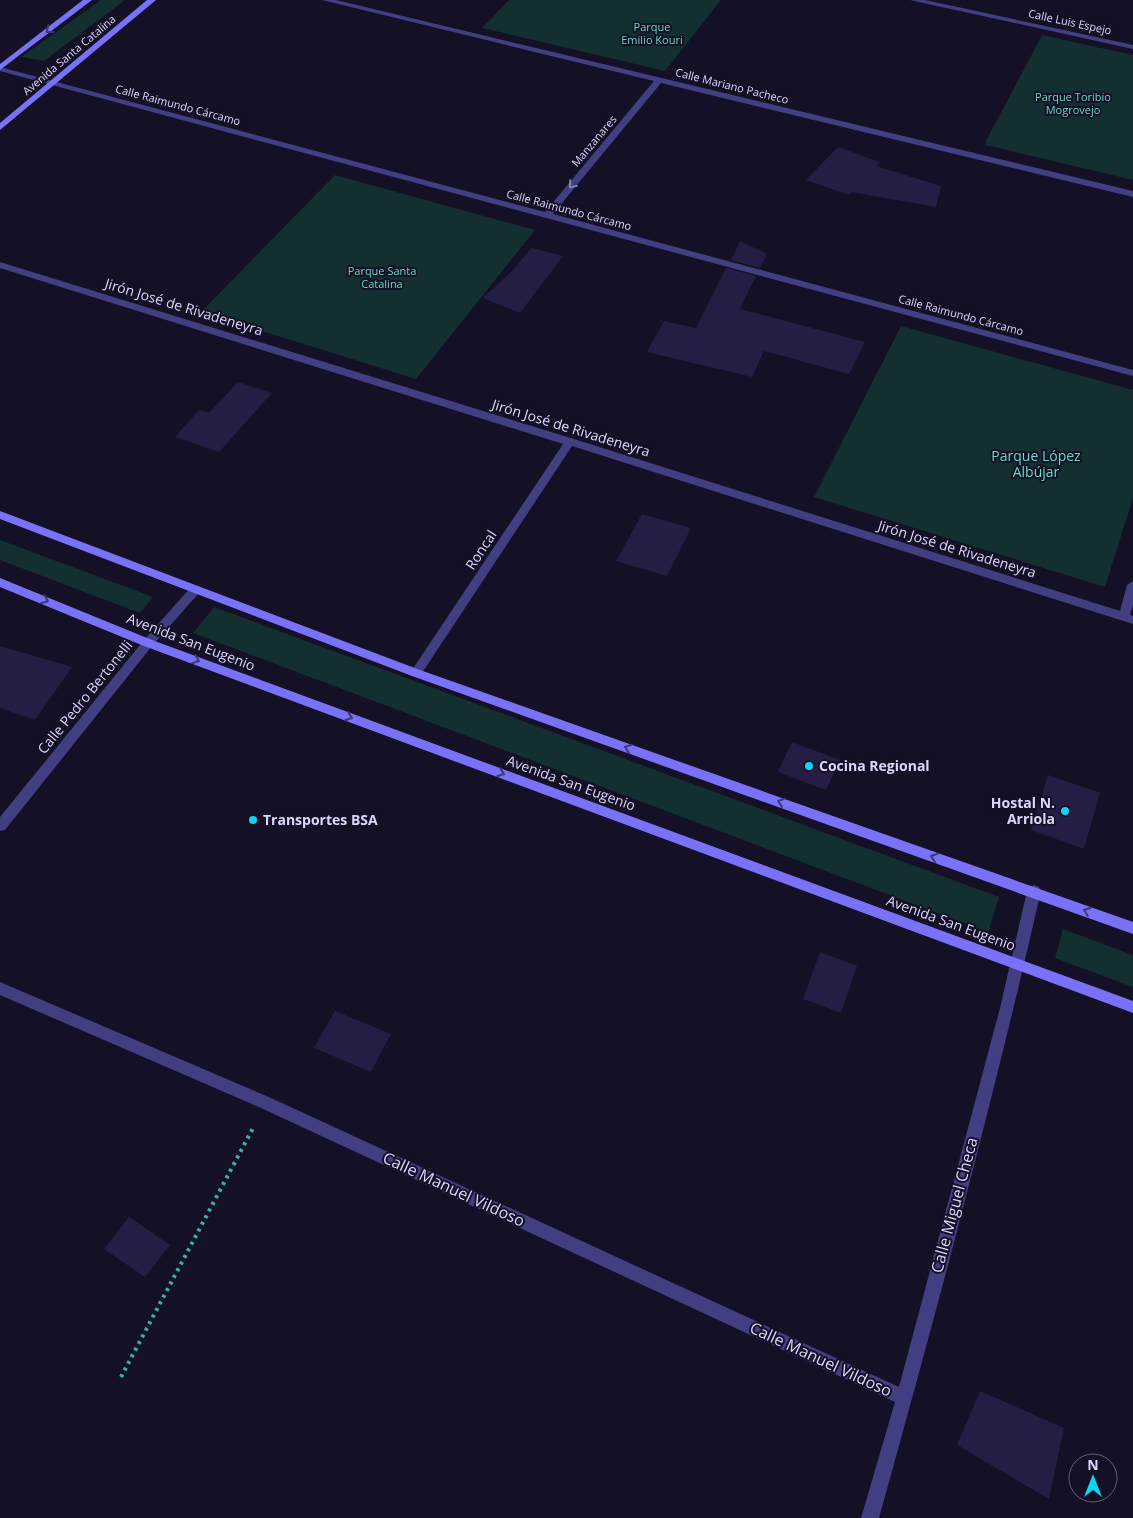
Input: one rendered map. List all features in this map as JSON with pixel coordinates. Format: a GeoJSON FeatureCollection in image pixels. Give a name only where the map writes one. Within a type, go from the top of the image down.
{"type":"FeatureCollection","features":[{"type":"Feature","properties":{"kind":"street"},"geometry":{"type":"LineString","coordinates":[[0,68],[88,0]]}},
{"type":"Feature","properties":{"kind":"street","name":"Avenida Santa Catalina"},"geometry":{"type":"LineString","coordinates":[[0,127],[152,0]]}},
{"type":"Feature","properties":{"kind":"street","name":"Calle Mariano Pacheco"},"geometry":{"type":"LineString","coordinates":[[326,0],[1133,194]]}},
{"type":"Feature","properties":{"kind":"street","name":"Calle Luis Espejo"},"geometry":{"type":"LineString","coordinates":[[914,0],[1133,47]]}},
{"type":"Feature","properties":{"kind":"street","name":"Calle Raimundo Cárcamo"},"geometry":{"type":"LineString","coordinates":[[0,68],[1133,373]]}},
{"type":"Feature","properties":{"kind":"street","name":"Manzanares"},"geometry":{"type":"LineString","coordinates":[[547,216],[659,80]]}},
{"type":"Feature","properties":{"kind":"street","name":"Jirón José de Rivadeneyra"},"geometry":{"type":"LineString","coordinates":[[0,265],[570,442],[1128,619]]}},
{"type":"Feature","properties":{"kind":"street","name":"Roncal"},"geometry":{"type":"LineString","coordinates":[[416,673],[570,442]]}},
{"type":"Feature","properties":{"kind":"street"},"geometry":{"type":"LineString","coordinates":[[0,515],[416,673],[1034,891],[1133,928]]}},
{"type":"Feature","properties":{"kind":"street","name":"Avenida San Eugenio"},"geometry":{"type":"LineString","coordinates":[[0,582],[148,643],[1133,1006]]}},
{"type":"Feature","properties":{"kind":"street"},"geometry":{"type":"LineString","coordinates":[[1128,619],[1133,585]]}},
{"type":"Feature","properties":{"kind":"street","name":"Calle Pedro Bertonelli"},"geometry":{"type":"LineString","coordinates":[[0,826],[148,643],[195,590]]}},
{"type":"Feature","properties":{"kind":"street","name":"Calle Miguel Checa"},"geometry":{"type":"LineString","coordinates":[[870,1518],[904,1398],[1017,964],[1034,891]]}},
{"type":"Feature","properties":{"kind":"street","name":"Calle Manuel Vildoso"},"geometry":{"type":"LineString","coordinates":[[0,988],[266,1103],[904,1398]]}},
{"type":"Feature","properties":{"kind":"path"},"geometry":{"type":"LineString","coordinates":[[121,1377],[266,1103]]}},
{"type":"Feature","properties":{"kind":"green space"},"geometry":{"type":"Polygon","coordinates":[[[101,0],[125,0],[44,61],[21,57],[101,0]]]}},
{"type":"Feature","properties":{"kind":"green space","name":"Parque Emilio Kouri"},"geometry":{"type":"Polygon","coordinates":[[[509,0],[721,0],[665,71],[482,28],[509,0]]]}},
{"type":"Feature","properties":{"kind":"green space","name":"Parque Toribio Mogrovejo"},"geometry":{"type":"Polygon","coordinates":[[[1042,35],[1133,55],[1133,180],[986,145],[986,141],[1042,35]]]}},
{"type":"Feature","properties":{"kind":"green space","name":"Parque Santa Catalina"},"geometry":{"type":"Polygon","coordinates":[[[335,175],[535,230],[416,379],[201,312],[335,175]]]}},
{"type":"Feature","properties":{"kind":"green space","name":"Parque López Albújar"},"geometry":{"type":"Polygon","coordinates":[[[901,326],[1133,390],[1133,498],[1105,587],[814,497],[901,326]]]}},
{"type":"Feature","properties":{"kind":"green space"},"geometry":{"type":"Polygon","coordinates":[[[0,540],[153,597],[140,613],[0,560],[0,540]]]}},
{"type":"Feature","properties":{"kind":"green space"},"geometry":{"type":"Polygon","coordinates":[[[214,607],[999,897],[988,932],[193,633],[214,607]]]}},
{"type":"Feature","properties":{"kind":"green space"},"geometry":{"type":"Polygon","coordinates":[[[1063,929],[1133,955],[1133,987],[1055,958],[1063,929]]]}},
{"type":"Feature","properties":{"kind":"building"},"geometry":{"type":"Polygon","coordinates":[[[838,147],[880,162],[876,166],[941,186],[936,207],[852,192],[849,195],[806,180],[838,147]]]}},
{"type":"Feature","properties":{"kind":"building"},"geometry":{"type":"Polygon","coordinates":[[[740,241],[767,254],[760,268],[731,260],[740,241]]]}},
{"type":"Feature","properties":{"kind":"building"},"geometry":{"type":"Polygon","coordinates":[[[531,248],[563,256],[520,313],[483,298],[513,270],[531,248]]]}},
{"type":"Feature","properties":{"kind":"building"},"geometry":{"type":"Polygon","coordinates":[[[726,268],[756,276],[740,309],[865,342],[849,374],[764,351],[752,377],[647,352],[664,321],[696,328],[726,268]]]}},
{"type":"Feature","properties":{"kind":"building"},"geometry":{"type":"Polygon","coordinates":[[[238,382],[272,393],[219,452],[175,437],[199,410],[209,413],[238,382]]]}},
{"type":"Feature","properties":{"kind":"building"},"geometry":{"type":"Polygon","coordinates":[[[642,514],[691,528],[667,576],[616,561],[642,514]]]}},
{"type":"Feature","properties":{"kind":"building"},"geometry":{"type":"Polygon","coordinates":[[[0,646],[72,667],[35,720],[0,708],[0,646]]]}},
{"type":"Feature","properties":{"kind":"building","name":"Cocina Regional"},"geometry":{"type":"Polygon","coordinates":[[[792,742],[840,760],[826,790],[778,772],[792,742]]]}},
{"type":"Feature","properties":{"kind":"building","name":"Hostal N. Arriola"},"geometry":{"type":"Polygon","coordinates":[[[1048,775],[1100,793],[1084,849],[1031,830],[1048,775]]]}},
{"type":"Feature","properties":{"kind":"building"},"geometry":{"type":"Polygon","coordinates":[[[820,952],[857,966],[841,1013],[803,999],[820,952]]]}},
{"type":"Feature","properties":{"kind":"building"},"geometry":{"type":"Polygon","coordinates":[[[335,1011],[391,1034],[371,1072],[314,1048],[335,1011]]]}},
{"type":"Feature","properties":{"kind":"building"},"geometry":{"type":"Polygon","coordinates":[[[129,1217],[170,1245],[145,1277],[104,1249],[129,1217]]]}},
{"type":"Feature","properties":{"kind":"building"},"geometry":{"type":"Polygon","coordinates":[[[980,1391],[1064,1428],[1049,1499],[957,1445],[980,1391]]]}},
{"type":"Feature","properties":{"kind":"place","name":"Cocina Regional"},"geometry":{"type":"Point","coordinates":[809,766]}},
{"type":"Feature","properties":{"kind":"place","name":"Hostal N. Arriola"},"geometry":{"type":"Point","coordinates":[1065,811]}},
{"type":"Feature","properties":{"kind":"place","name":"Transportes BSA"},"geometry":{"type":"Point","coordinates":[253,820]}}]}
